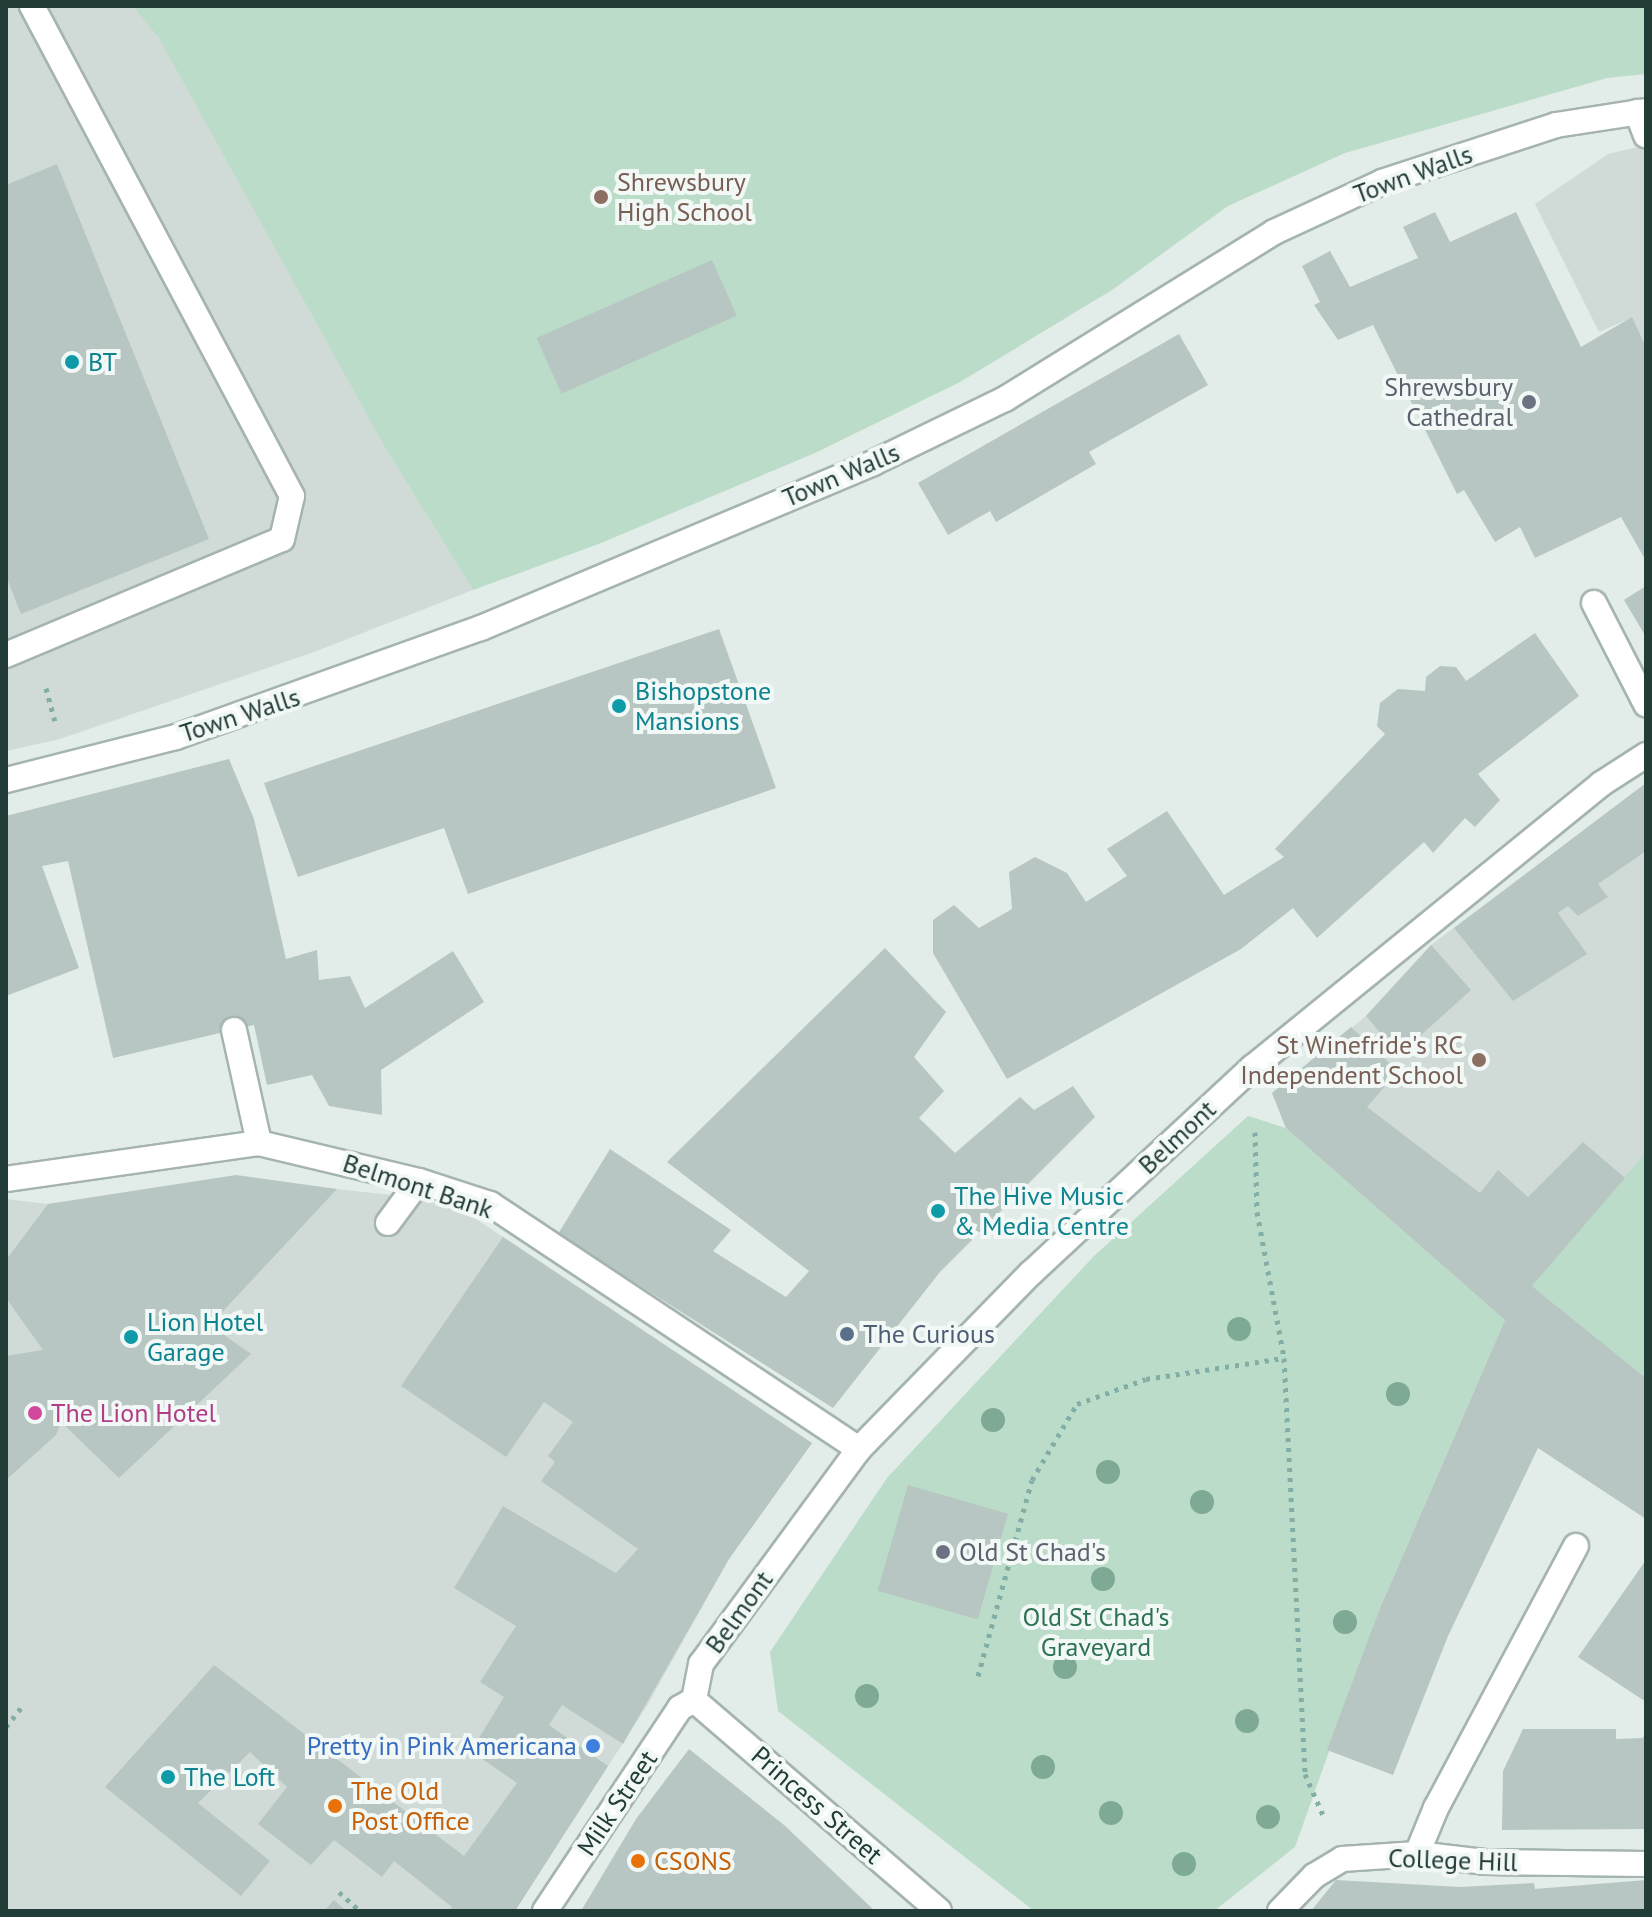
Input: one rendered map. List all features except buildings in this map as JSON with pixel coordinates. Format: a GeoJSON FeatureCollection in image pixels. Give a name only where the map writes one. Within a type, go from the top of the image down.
{"type":"FeatureCollection","features":[{"type":"Feature","properties":{"kind":"street"},"geometry":{"type":"LineString","coordinates":[[6,655],[282,539],[292,496],[32,6]]}},
{"type":"Feature","properties":{"kind":"street","name":"Town Walls"},"geometry":{"type":"LineString","coordinates":[[6,780],[176,737],[481,628],[873,463],[1005,399],[1274,232],[1382,182],[1556,125],[1643,119]]}},
{"type":"Feature","properties":{"kind":"street"},"geometry":{"type":"LineString","coordinates":[[1594,603],[1646,704]]}},
{"type":"Feature","properties":{"kind":"street","name":"Belmont"},"geometry":{"type":"LineString","coordinates":[[694,1700],[701,1664],[859,1449],[1031,1273],[1253,1067],[1601,784],[1646,755]]}},
{"type":"Feature","properties":{"kind":"street"},"geometry":{"type":"LineString","coordinates":[[234,1030],[259,1143]]}},
{"type":"Feature","properties":{"kind":"street","name":"Belmont Bank"},"geometry":{"type":"LineString","coordinates":[[6,1179],[259,1143],[419,1181],[490,1204],[859,1449]]}},
{"type":"Feature","properties":{"kind":"street"},"geometry":{"type":"LineString","coordinates":[[388,1223],[419,1181]]}},
{"type":"Feature","properties":{"kind":"street"},"geometry":{"type":"LineString","coordinates":[[1417,1854],[1436,1808],[1576,1546]]}},
{"type":"Feature","properties":{"kind":"street","name":"Milk Street"},"geometry":{"type":"LineString","coordinates":[[545,1911],[680,1708],[694,1700]]}},
{"type":"Feature","properties":{"kind":"street","name":"Princess Street"},"geometry":{"type":"LineString","coordinates":[[694,1700],[939,1911]]}},
{"type":"Feature","properties":{"kind":"street","name":"College Hill"},"geometry":{"type":"LineString","coordinates":[[1342,1859],[1417,1854],[1485,1862],[1646,1864]]}},
{"type":"Feature","properties":{"kind":"street"},"geometry":{"type":"LineString","coordinates":[[1280,1911],[1314,1876],[1342,1859]]}},
{"type":"Feature","properties":{"kind":"path"},"geometry":{"type":"LineString","coordinates":[[44,680],[56,724]]}},
{"type":"Feature","properties":{"kind":"path"},"geometry":{"type":"LineString","coordinates":[[1253,1067],[1257,1212],[1284,1358],[1305,1774],[1342,1859]]}},
{"type":"Feature","properties":{"kind":"path"},"geometry":{"type":"LineString","coordinates":[[978,1676],[1032,1480],[1077,1404],[1146,1379],[1284,1358]]}},
{"type":"Feature","properties":{"kind":"path"},"geometry":{"type":"LineString","coordinates":[[6,1727],[24,1704]]}},
{"type":"Feature","properties":{"kind":"path"},"geometry":{"type":"LineString","coordinates":[[339,1892],[360,1911]]}},
{"type":"Feature","properties":{"kind":"shaded area"},"geometry":{"type":"Polygon","coordinates":[[[6,6],[1177,6],[386,449],[473,590],[314,652],[60,739],[6,751],[6,6]]]}},
{"type":"Feature","properties":{"kind":"shaded area"},"geometry":{"type":"Polygon","coordinates":[[[1646,145],[1646,347],[1631,318],[1599,332],[1535,204],[1608,154],[1646,145]]]}},
{"type":"Feature","properties":{"kind":"shaded area","name":"St Winefride's RC Independent School"},"geometry":{"type":"Polygon","coordinates":[[[1646,783],[1646,1152],[1505,1320],[1286,1128],[1272,1093],[1366,1016],[1431,945],[1646,783]]]}},
{"type":"Feature","properties":{"kind":"shaded area"},"geometry":{"type":"Polygon","coordinates":[[[337,1189],[427,1199],[476,1219],[812,1443],[729,1559],[648,1704],[515,1911],[6,1911],[6,1199],[48,1204],[337,1189]]]}},
{"type":"Feature","properties":{"kind":"green space"},"geometry":{"type":"Polygon","coordinates":[[[133,6],[1646,6],[1646,74],[1607,78],[1345,153],[1228,206],[1112,290],[960,382],[815,453],[601,543],[473,590],[386,449],[159,38],[133,6]]]}},
{"type":"Feature","properties":{"kind":"green space","name":"Old St Chad's Graveyard"},"geometry":{"type":"Polygon","coordinates":[[[1248,1116],[1286,1128],[1505,1320],[1380,1608],[1295,1847],[1214,1911],[1034,1911],[778,1711],[770,1652],[887,1478],[1094,1256],[1248,1116]]]}},
{"type":"Feature","properties":{"kind":"green space"},"geometry":{"type":"Polygon","coordinates":[[[1646,1152],[1646,1378],[1532,1286],[1646,1152]]]}},
{"type":"Feature","properties":{"kind":"place","name":"Shrewsbury High School"},"geometry":{"type":"Point","coordinates":[601,197]}},
{"type":"Feature","properties":{"kind":"place","name":"BT"},"geometry":{"type":"Point","coordinates":[72,362]}},
{"type":"Feature","properties":{"kind":"place","name":"Shrewsbury Cathedral"},"geometry":{"type":"Point","coordinates":[1529,402]}},
{"type":"Feature","properties":{"kind":"place","name":"Bishopstone Mansions"},"geometry":{"type":"Point","coordinates":[619,706]}},
{"type":"Feature","properties":{"kind":"place","name":"St Winefride's RC Independent School"},"geometry":{"type":"Point","coordinates":[1479,1060]}},
{"type":"Feature","properties":{"kind":"place","name":"The Hive Music & Media Centre"},"geometry":{"type":"Point","coordinates":[938,1211]}},
{"type":"Feature","properties":{"kind":"place","name":"The Curious"},"geometry":{"type":"Point","coordinates":[847,1334]}},
{"type":"Feature","properties":{"kind":"place","name":"Lion Hotel Garage"},"geometry":{"type":"Point","coordinates":[131,1337]}},
{"type":"Feature","properties":{"kind":"place","name":"The Lion Hotel"},"geometry":{"type":"Point","coordinates":[35,1413]}},
{"type":"Feature","properties":{"kind":"place","name":"Old St Chad's"},"geometry":{"type":"Point","coordinates":[943,1552]}},
{"type":"Feature","properties":{"kind":"place","name":"Pretty in Pink Americana"},"geometry":{"type":"Point","coordinates":[593,1746]}},
{"type":"Feature","properties":{"kind":"place","name":"The Loft"},"geometry":{"type":"Point","coordinates":[168,1777]}},
{"type":"Feature","properties":{"kind":"place","name":"The Old Post Office"},"geometry":{"type":"Point","coordinates":[335,1806]}},
{"type":"Feature","properties":{"kind":"place","name":"CSONS"},"geometry":{"type":"Point","coordinates":[638,1861]}}]}
